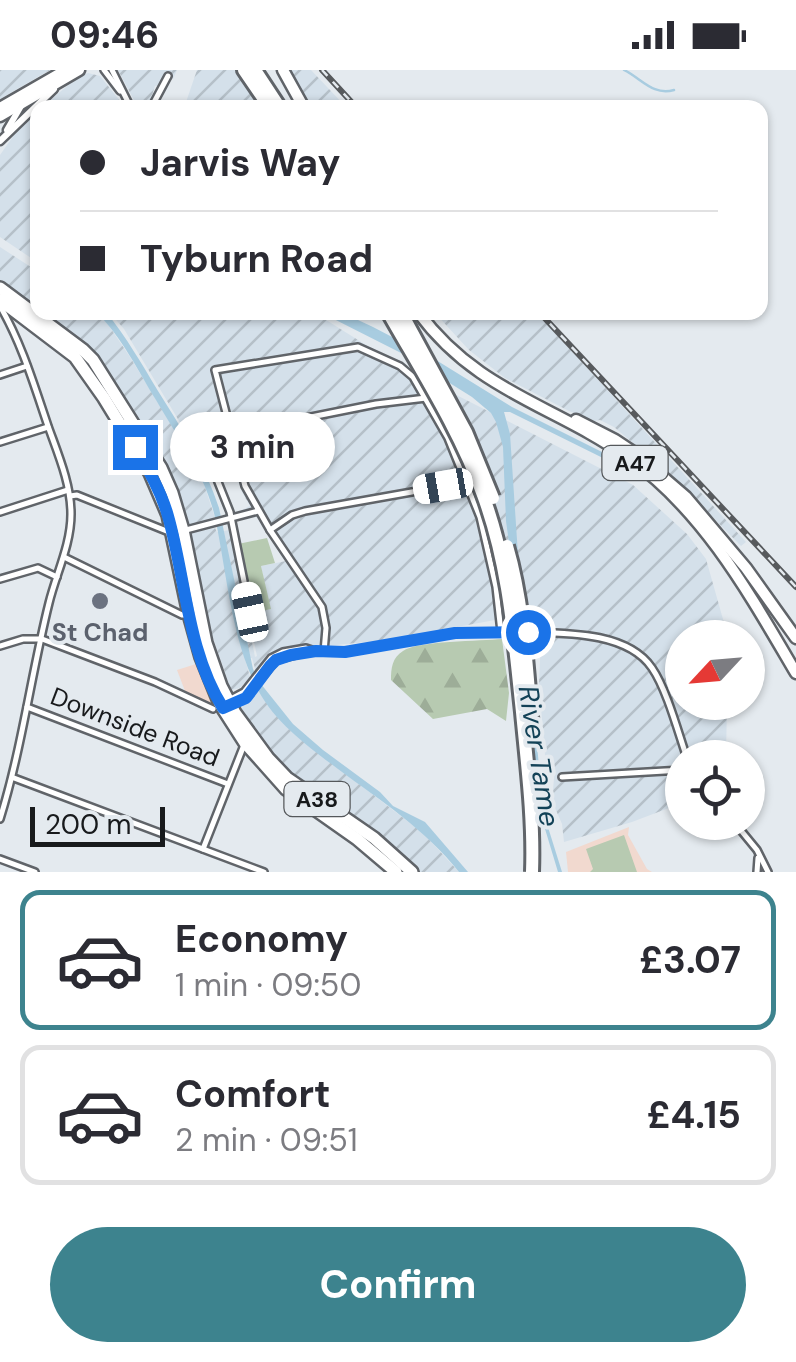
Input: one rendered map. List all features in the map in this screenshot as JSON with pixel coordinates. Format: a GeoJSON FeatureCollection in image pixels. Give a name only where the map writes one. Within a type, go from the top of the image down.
{"type":"FeatureCollection","features":[{"type":"Feature","properties":{"kind":"highway"},"geometry":{"type":"LineString","coordinates":[[244,70],[265,100]]}},
{"type":"Feature","properties":{"kind":"highway"},"geometry":{"type":"LineString","coordinates":[[255,70],[275,100]]}},
{"type":"Feature","properties":{"kind":"highway","name":"A38"},"geometry":{"type":"LineString","coordinates":[[5,307],[83,350],[93,360],[161,468],[179,511],[189,614],[201,657],[246,744],[286,788],[358,839],[396,872]]}},
{"type":"Feature","properties":{"kind":"highway","name":"A38"},"geometry":{"type":"LineString","coordinates":[[5,307],[84,368],[150,473],[178,531],[227,705],[287,778],[374,838],[412,872]]}},
{"type":"Feature","properties":{"kind":"highway"},"geometry":{"type":"LineString","coordinates":[[392,320],[465,452],[484,498],[505,570],[526,759],[532,872]]}},
{"type":"Feature","properties":{"kind":"highway"},"geometry":{"type":"LineString","coordinates":[[405,320],[480,462],[513,566],[528,676],[541,872]]}},
{"type":"Feature","properties":{"kind":"main road"},"geometry":{"type":"LineString","coordinates":[[0,108],[41,84],[79,70]]}},
{"type":"Feature","properties":{"kind":"main road"},"geometry":{"type":"LineString","coordinates":[[279,70],[296,100]]}},
{"type":"Feature","properties":{"kind":"main road"},"geometry":{"type":"LineString","coordinates":[[0,116],[66,74]]}},
{"type":"Feature","properties":{"kind":"main road","name":"A47"},"geometry":{"type":"LineString","coordinates":[[425,320],[448,348],[479,374],[604,442],[663,485],[701,526],[796,672]]}},
{"type":"Feature","properties":{"kind":"main road","name":"A47"},"geometry":{"type":"LineString","coordinates":[[434,320],[455,345],[481,366],[615,440],[662,474],[746,568],[796,638]]}},
{"type":"Feature","properties":{"kind":"street"},"geometry":{"type":"LineString","coordinates":[[100,70],[110,74],[126,100]]}},
{"type":"Feature","properties":{"kind":"street"},"geometry":{"type":"LineString","coordinates":[[40,100],[66,74]]}},
{"type":"Feature","properties":{"kind":"street"},"geometry":{"type":"LineString","coordinates":[[154,100],[168,76]]}},
{"type":"Feature","properties":{"kind":"street"},"geometry":{"type":"LineString","coordinates":[[2,138],[19,108],[41,84]]}},
{"type":"Feature","properties":{"kind":"street"},"geometry":{"type":"LineString","coordinates":[[2,138],[30,110]]}},
{"type":"Feature","properties":{"kind":"street"},"geometry":{"type":"LineString","coordinates":[[0,116],[7,117],[10,125]]}},
{"type":"Feature","properties":{"kind":"street"},"geometry":{"type":"LineString","coordinates":[[0,819],[13,778],[70,528],[69,493],[5,307]]}},
{"type":"Feature","properties":{"kind":"street"},"geometry":{"type":"LineString","coordinates":[[324,652],[326,628],[322,608],[246,486],[215,370],[358,347],[400,366],[413,377],[468,482],[480,516],[501,632]]}},
{"type":"Feature","properties":{"kind":"street"},"geometry":{"type":"LineString","coordinates":[[0,375],[27,366]]}},
{"type":"Feature","properties":{"kind":"street"},"geometry":{"type":"LineString","coordinates":[[231,433],[426,398]]}},
{"type":"Feature","properties":{"kind":"street"},"geometry":{"type":"LineString","coordinates":[[0,442],[48,426]]}},
{"type":"Feature","properties":{"kind":"street"},"geometry":{"type":"LineString","coordinates":[[210,462],[250,612]]}},
{"type":"Feature","properties":{"kind":"street"},"geometry":{"type":"LineString","coordinates":[[270,530],[305,510],[468,482]]}},
{"type":"Feature","properties":{"kind":"street"},"geometry":{"type":"LineString","coordinates":[[0,512],[69,493],[165,532],[258,510]]}},
{"type":"Feature","properties":{"kind":"street"},"geometry":{"type":"LineString","coordinates":[[64,557],[182,615],[189,614]]}},
{"type":"Feature","properties":{"kind":"street"},"geometry":{"type":"LineString","coordinates":[[0,580],[38,568],[57,577]]}},
{"type":"Feature","properties":{"kind":"street"},"geometry":{"type":"LineString","coordinates":[[0,646],[22,639],[42,639],[227,705],[249,692],[261,673],[276,660],[316,651],[345,652],[455,633],[560,632],[624,644],[643,657],[654,670],[680,740]]}},
{"type":"Feature","properties":{"kind":"street"},"geometry":{"type":"LineString","coordinates":[[227,705],[249,692]]}},
{"type":"Feature","properties":{"kind":"street","name":"Downside Road"},"geometry":{"type":"LineString","coordinates":[[28,707],[228,784]]}},
{"type":"Feature","properties":{"kind":"street"},"geometry":{"type":"LineString","coordinates":[[203,849],[246,744]]}},
{"type":"Feature","properties":{"kind":"street"},"geometry":{"type":"LineString","coordinates":[[562,777],[665,771]]}},
{"type":"Feature","properties":{"kind":"street"},"geometry":{"type":"LineString","coordinates":[[13,778],[264,872]]}},
{"type":"Feature","properties":{"kind":"street"},"geometry":{"type":"LineString","coordinates":[[748,840],[768,872]]}},
{"type":"Feature","properties":{"kind":"street"},"geometry":{"type":"LineString","coordinates":[[758,855],[758,872],[768,872]]}},
{"type":"Feature","properties":{"kind":"street"},"geometry":{"type":"LineString","coordinates":[[0,859],[35,872]]}},
{"type":"Feature","properties":{"kind":"shaded area"},"geometry":{"type":"Polygon","coordinates":[[[0,70],[50,70],[0,99],[0,70]]]}},
{"type":"Feature","properties":{"kind":"shaded area"},"geometry":{"type":"Polygon","coordinates":[[[118,70],[177,70],[173,79],[164,76],[160,85],[155,86],[151,100],[134,100],[118,70]]]}},
{"type":"Feature","properties":{"kind":"shaded area"},"geometry":{"type":"Polygon","coordinates":[[[197,70],[237,70],[257,100],[187,100],[197,70]]]}},
{"type":"Feature","properties":{"kind":"shaded area"},"geometry":{"type":"Polygon","coordinates":[[[289,70],[311,70],[339,100],[306,100],[289,70]]]}},
{"type":"Feature","properties":{"kind":"shaded area"},"geometry":{"type":"Polygon","coordinates":[[[88,73],[100,76],[119,100],[50,100],[88,73]]]}},
{"type":"Feature","properties":{"kind":"shaded area"},"geometry":{"type":"Polygon","coordinates":[[[30,118],[30,257],[0,237],[0,155],[30,118]]]}},
{"type":"Feature","properties":{"kind":"shaded area"},"geometry":{"type":"Polygon","coordinates":[[[0,247],[30,266],[30,303],[0,282],[0,247]]]}},
{"type":"Feature","properties":{"kind":"shaded area"},"geometry":{"type":"Polygon","coordinates":[[[53,320],[105,320],[187,450],[202,478],[216,521],[213,518],[187,526],[169,473],[86,345],[53,320]]]}},
{"type":"Feature","properties":{"kind":"shaded area"},"geometry":{"type":"Polygon","coordinates":[[[116,320],[326,320],[417,375],[633,485],[687,534],[706,559],[723,620],[665,620],[665,720],[727,720],[726,740],[665,740],[665,809],[564,842],[562,824],[552,801],[555,767],[546,767],[538,620],[495,620],[386,640],[306,648],[277,654],[257,675],[252,658],[245,659],[250,677],[240,688],[231,690],[212,635],[191,533],[215,528],[217,532],[230,530],[255,657],[248,614],[270,609],[261,566],[286,561],[255,515],[242,517],[240,511],[250,506],[231,456],[203,461],[116,320]]]}},
{"type":"Feature","properties":{"kind":"shaded area"},"geometry":{"type":"Polygon","coordinates":[[[441,320],[543,320],[746,542],[741,546],[671,475],[614,427],[569,411],[505,378],[469,350],[441,320]]]}},
{"type":"Feature","properties":{"kind":"shaded area"},"geometry":{"type":"Polygon","coordinates":[[[196,664],[210,703],[185,691],[177,670],[196,664]]]}},
{"type":"Feature","properties":{"kind":"shaded area"},"geometry":{"type":"Polygon","coordinates":[[[256,686],[295,735],[423,833],[459,872],[418,872],[376,834],[288,771],[241,711],[256,686]]]}},
{"type":"Feature","properties":{"kind":"shaded area"},"geometry":{"type":"Polygon","coordinates":[[[629,827],[628,835],[652,872],[568,872],[566,852],[629,827]]]}},
{"type":"Feature","properties":{"kind":"green space"},"geometry":{"type":"Polygon","coordinates":[[[267,538],[275,563],[261,566],[271,609],[252,613],[238,544],[267,538]]]}},
{"type":"Feature","properties":{"kind":"green space"},"geometry":{"type":"Polygon","coordinates":[[[502,639],[509,693],[506,721],[487,709],[433,719],[391,680],[394,660],[410,648],[502,639]]]}},
{"type":"Feature","properties":{"kind":"green space"},"geometry":{"type":"Polygon","coordinates":[[[624,835],[637,872],[590,872],[593,869],[586,849],[624,835]]]}},
{"type":"Feature","properties":{"kind":"water"},"geometry":{"type":"Polygon","coordinates":[[[103,320],[112,320],[127,341],[207,477],[219,508],[253,669],[261,684],[293,724],[323,750],[393,806],[425,822],[468,872],[459,872],[418,829],[305,743],[265,702],[242,651],[206,489],[103,320]]]}},
{"type":"Feature","properties":{"kind":"water"},"geometry":{"type":"Polygon","coordinates":[[[336,320],[358,320],[373,327],[512,407],[614,458],[611,462],[504,412],[510,434],[519,570],[542,795],[562,872],[558,872],[536,799],[506,521],[503,447],[496,422],[472,397],[405,355],[336,320]]]}},
{"type":"Feature","properties":{"kind":"waterway"},"geometry":{"type":"LineString","coordinates":[[624,70],[654,89],[674,90]]}},
{"type":"Feature","properties":{"kind":"railway"},"geometry":{"type":"LineString","coordinates":[[322,70],[350,100]]}},
{"type":"Feature","properties":{"kind":"railway"},"geometry":{"type":"LineString","coordinates":[[546,320],[796,587]]}},
{"type":"Feature","properties":{"kind":"place","name":"St Chad"},"geometry":{"type":"Point","coordinates":[100,601]}},
{"type":"Feature","properties":{"kind":"route"},"geometry":{"type":"LineString","coordinates":[[135,447],[168,515],[193,630],[210,684],[223,708],[246,698],[276,660],[291,655],[345,652],[455,633],[528,632]]}},
{"type":"Feature","properties":{"kind":"water label","name":"River Tame"},"geometry":{"type":"Point","coordinates":[539,756]}}]}
